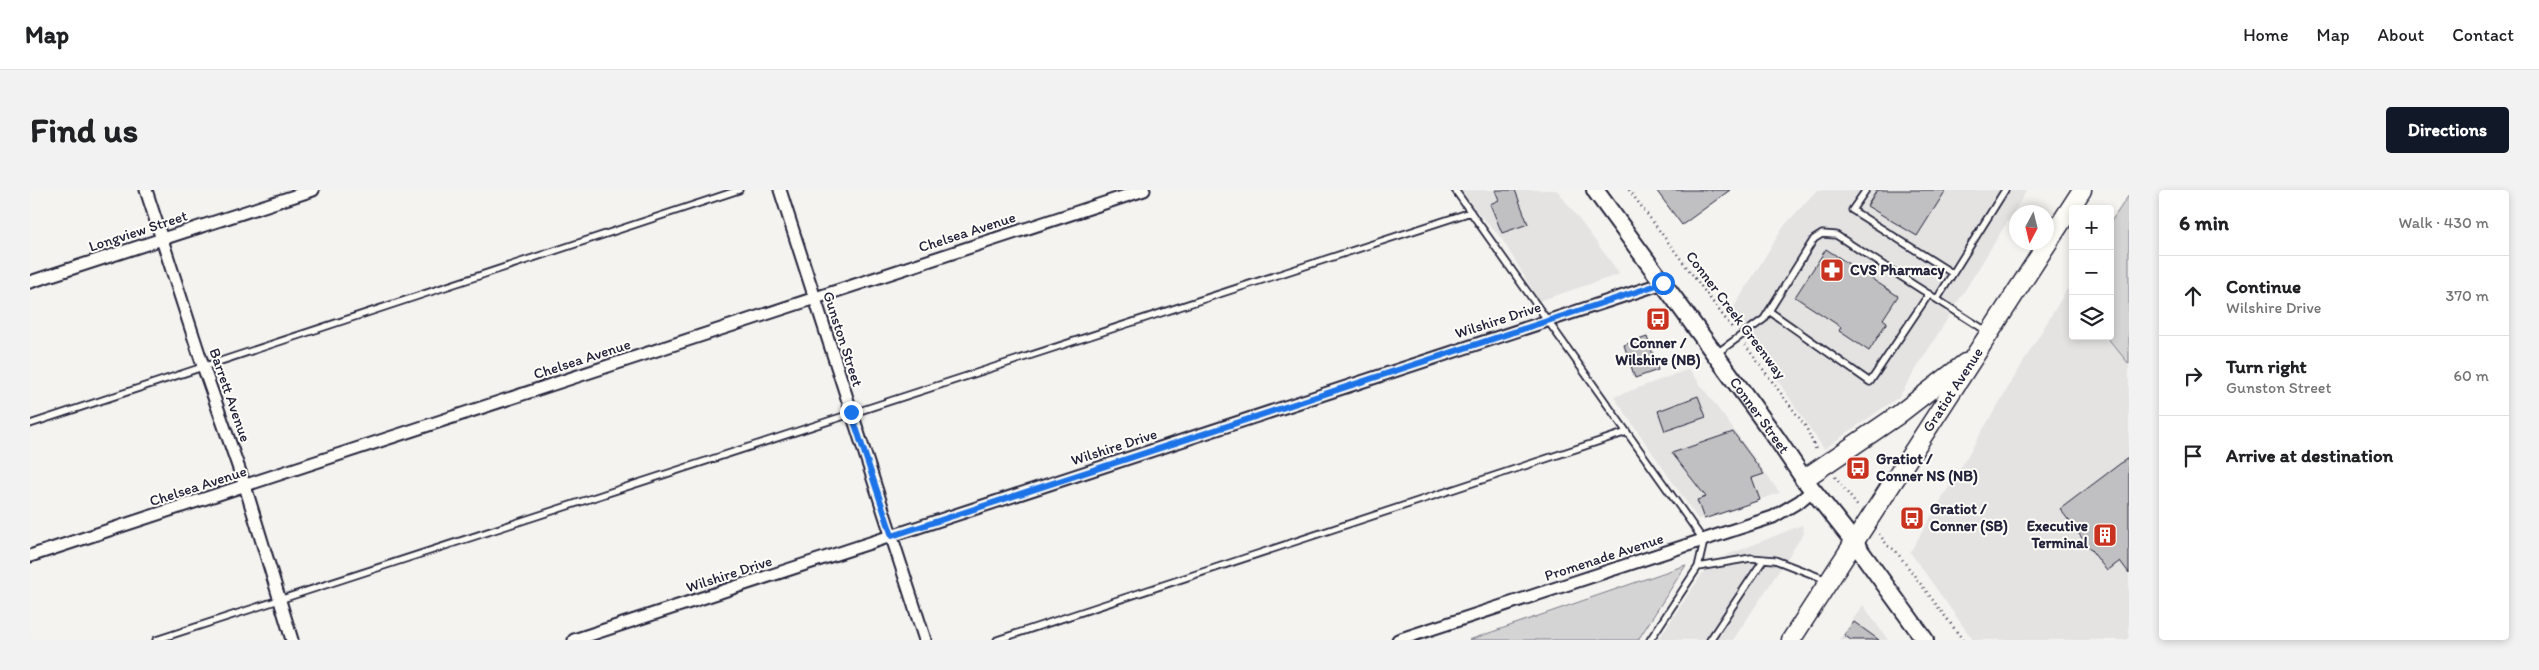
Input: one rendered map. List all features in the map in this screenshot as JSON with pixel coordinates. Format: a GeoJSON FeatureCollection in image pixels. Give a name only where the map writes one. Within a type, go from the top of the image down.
{"type":"FeatureCollection","features":[{"type":"Feature","properties":{"kind":"main road","name":"Conner Street"},"geometry":{"type":"LineString","coordinates":[[1595,190],[1924,640]]}},
{"type":"Feature","properties":{"kind":"main road","name":"Gratiot Avenue"},"geometry":{"type":"LineString","coordinates":[[1790,640],[2082,190]]}},
{"type":"Feature","properties":{"kind":"main road"},"geometry":{"type":"LineString","coordinates":[[1809,484],[1977,354]]}},
{"type":"Feature","properties":{"kind":"street","name":"Barrett Avenue"},"geometry":{"type":"LineString","coordinates":[[146,190],[203,366],[245,486],[292,640]]}},
{"type":"Feature","properties":{"kind":"street","name":"Longview Street"},"geometry":{"type":"LineString","coordinates":[[30,282],[312,190]]}},
{"type":"Feature","properties":{"kind":"street","name":"Gunston Street"},"geometry":{"type":"LineString","coordinates":[[780,190],[925,640]]}},
{"type":"Feature","properties":{"kind":"street","name":"Chelsea Avenue"},"geometry":{"type":"LineString","coordinates":[[30,556],[1144,190]]}},
{"type":"Feature","properties":{"kind":"street","name":"Wilshire Drive"},"geometry":{"type":"LineString","coordinates":[[574,640],[1663,283]]}},
{"type":"Feature","properties":{"kind":"street","name":"Promenade Avenue"},"geometry":{"type":"LineString","coordinates":[[1398,640],[1704,541],[1773,516],[1800,502],[1809,484]]}},
{"type":"Feature","properties":{"kind":"lane"},"geometry":{"type":"LineString","coordinates":[[30,424],[739,190]]}},
{"type":"Feature","properties":{"kind":"lane"},"geometry":{"type":"LineString","coordinates":[[1455,190],[1704,541],[1698,567],[1650,640]]}},
{"type":"Feature","properties":{"kind":"lane"},"geometry":{"type":"LineString","coordinates":[[1866,190],[1852,210],[1952,273]]}},
{"type":"Feature","properties":{"kind":"lane"},"geometry":{"type":"LineString","coordinates":[[1937,299],[2005,190]]}},
{"type":"Feature","properties":{"kind":"lane"},"geometry":{"type":"LineString","coordinates":[[156,640],[851,412],[1471,212]]}},
{"type":"Feature","properties":{"kind":"lane"},"geometry":{"type":"LineString","coordinates":[[1715,355],[1764,319],[1814,240],[1822,234],[1836,235],[1990,333]]}},
{"type":"Feature","properties":{"kind":"lane"},"geometry":{"type":"LineString","coordinates":[[1769,311],[1870,382],[1929,294]]}},
{"type":"Feature","properties":{"kind":"lane"},"geometry":{"type":"LineString","coordinates":[[997,640],[1627,432]]}},
{"type":"Feature","properties":{"kind":"lane"},"geometry":{"type":"LineString","coordinates":[[1698,567],[1751,558],[1775,560],[1829,581]]}},
{"type":"Feature","properties":{"kind":"lane"},"geometry":{"type":"LineString","coordinates":[[1710,640],[1764,559]]}},
{"type":"Feature","properties":{"kind":"path","name":"Conner Creek Greenway"},"geometry":{"type":"LineString","coordinates":[[1629,190],[1806,428],[1819,458]]}},
{"type":"Feature","properties":{"kind":"path"},"geometry":{"type":"LineString","coordinates":[[1830,470],[1847,494]]}},
{"type":"Feature","properties":{"kind":"path"},"geometry":{"type":"LineString","coordinates":[[1888,546],[1896,550],[1963,640]]}},
{"type":"Feature","properties":{"kind":"shaded area"},"geometry":{"type":"Polygon","coordinates":[[[1457,190],[1557,190],[1620,274],[1539,301],[1502,239],[1457,190]]]}},
{"type":"Feature","properties":{"kind":"shaded area"},"geometry":{"type":"Polygon","coordinates":[[[1817,190],[2027,190],[2018,205],[2009,205],[2009,219],[1899,397],[1824,449],[1731,312],[1784,226],[1817,190]]]}},
{"type":"Feature","properties":{"kind":"shaded area"},"geometry":{"type":"Polygon","coordinates":[[[2129,195],[2129,364],[2109,340],[2114,340],[2114,217],[2129,195]]]}},
{"type":"Feature","properties":{"kind":"shaded area"},"geometry":{"type":"Polygon","coordinates":[[[2067,289],[2069,291],[2069,340],[2109,340],[2129,364],[2129,640],[1973,640],[1910,552],[2067,289]]]}},
{"type":"Feature","properties":{"kind":"shaded area"},"geometry":{"type":"Polygon","coordinates":[[[1689,369],[1780,493],[1698,519],[1614,397],[1689,369]]]}},
{"type":"Feature","properties":{"kind":"shaded area"},"geometry":{"type":"Polygon","coordinates":[[[1802,525],[1804,533],[1733,640],[1658,640],[1710,562],[1802,525]]]}},
{"type":"Feature","properties":{"kind":"shaded area"},"geometry":{"type":"Polygon","coordinates":[[[1686,565],[1638,640],[1469,640],[1686,565]]]}},
{"type":"Feature","properties":{"kind":"shaded area"},"geometry":{"type":"Polygon","coordinates":[[[1863,605],[1888,640],[1839,640],[1863,605]]]}},
{"type":"Feature","properties":{"kind":"building"},"geometry":{"type":"Polygon","coordinates":[[[1495,190],[1515,190],[1528,224],[1502,233],[1490,204],[1499,200],[1495,190]]]}},
{"type":"Feature","properties":{"kind":"building"},"geometry":{"type":"Polygon","coordinates":[[[1656,190],[1730,190],[1682,225],[1656,190]]]}},
{"type":"Feature","properties":{"kind":"building"},"geometry":{"type":"Polygon","coordinates":[[[1877,190],[1946,190],[1917,236],[1867,206],[1877,190]]]}},
{"type":"Feature","properties":{"kind":"building"},"geometry":{"type":"Polygon","coordinates":[[[1826,249],[1898,296],[1883,319],[1887,322],[1869,351],[1839,331],[1841,327],[1795,297],[1826,249]]]}},
{"type":"Feature","properties":{"kind":"building"},"geometry":{"type":"Polygon","coordinates":[[[1647,337],[1658,370],[1635,378],[1624,345],[1647,337]]]}},
{"type":"Feature","properties":{"kind":"building"},"geometry":{"type":"Polygon","coordinates":[[[1698,396],[1706,417],[1665,431],[1658,411],[1698,396]]]}},
{"type":"Feature","properties":{"kind":"building"},"geometry":{"type":"Polygon","coordinates":[[[1733,432],[1764,474],[1752,478],[1760,500],[1704,519],[1697,500],[1706,497],[1672,453],[1733,432]]]}},
{"type":"Feature","properties":{"kind":"building","name":"Executive Terminal"},"geometry":{"type":"Polygon","coordinates":[[[2129,457],[2129,573],[2120,561],[2107,571],[2060,509],[2129,457]]]}},
{"type":"Feature","properties":{"kind":"building"},"geometry":{"type":"Polygon","coordinates":[[[1854,622],[1879,640],[1851,640],[1844,635],[1854,622]]]}},
{"type":"Feature","properties":{"kind":"place","name":"CVS Pharmacy"},"geometry":{"type":"Point","coordinates":[1832,270]}},
{"type":"Feature","properties":{"kind":"place","name":"Conner / Wilshire (NB)"},"geometry":{"type":"Point","coordinates":[1658,319]}},
{"type":"Feature","properties":{"kind":"place","name":"Gratiot / Conner NS (NB)"},"geometry":{"type":"Point","coordinates":[1858,468]}},
{"type":"Feature","properties":{"kind":"place","name":"Gratiot / Conner (SB)"},"geometry":{"type":"Point","coordinates":[1912,518]}},
{"type":"Feature","properties":{"kind":"place","name":"Executive Terminal"},"geometry":{"type":"Point","coordinates":[2105,535]}},
{"type":"Feature","properties":{"kind":"route"},"geometry":{"type":"LineString","coordinates":[[851,412],[892,536],[1663,283]]}}]}
